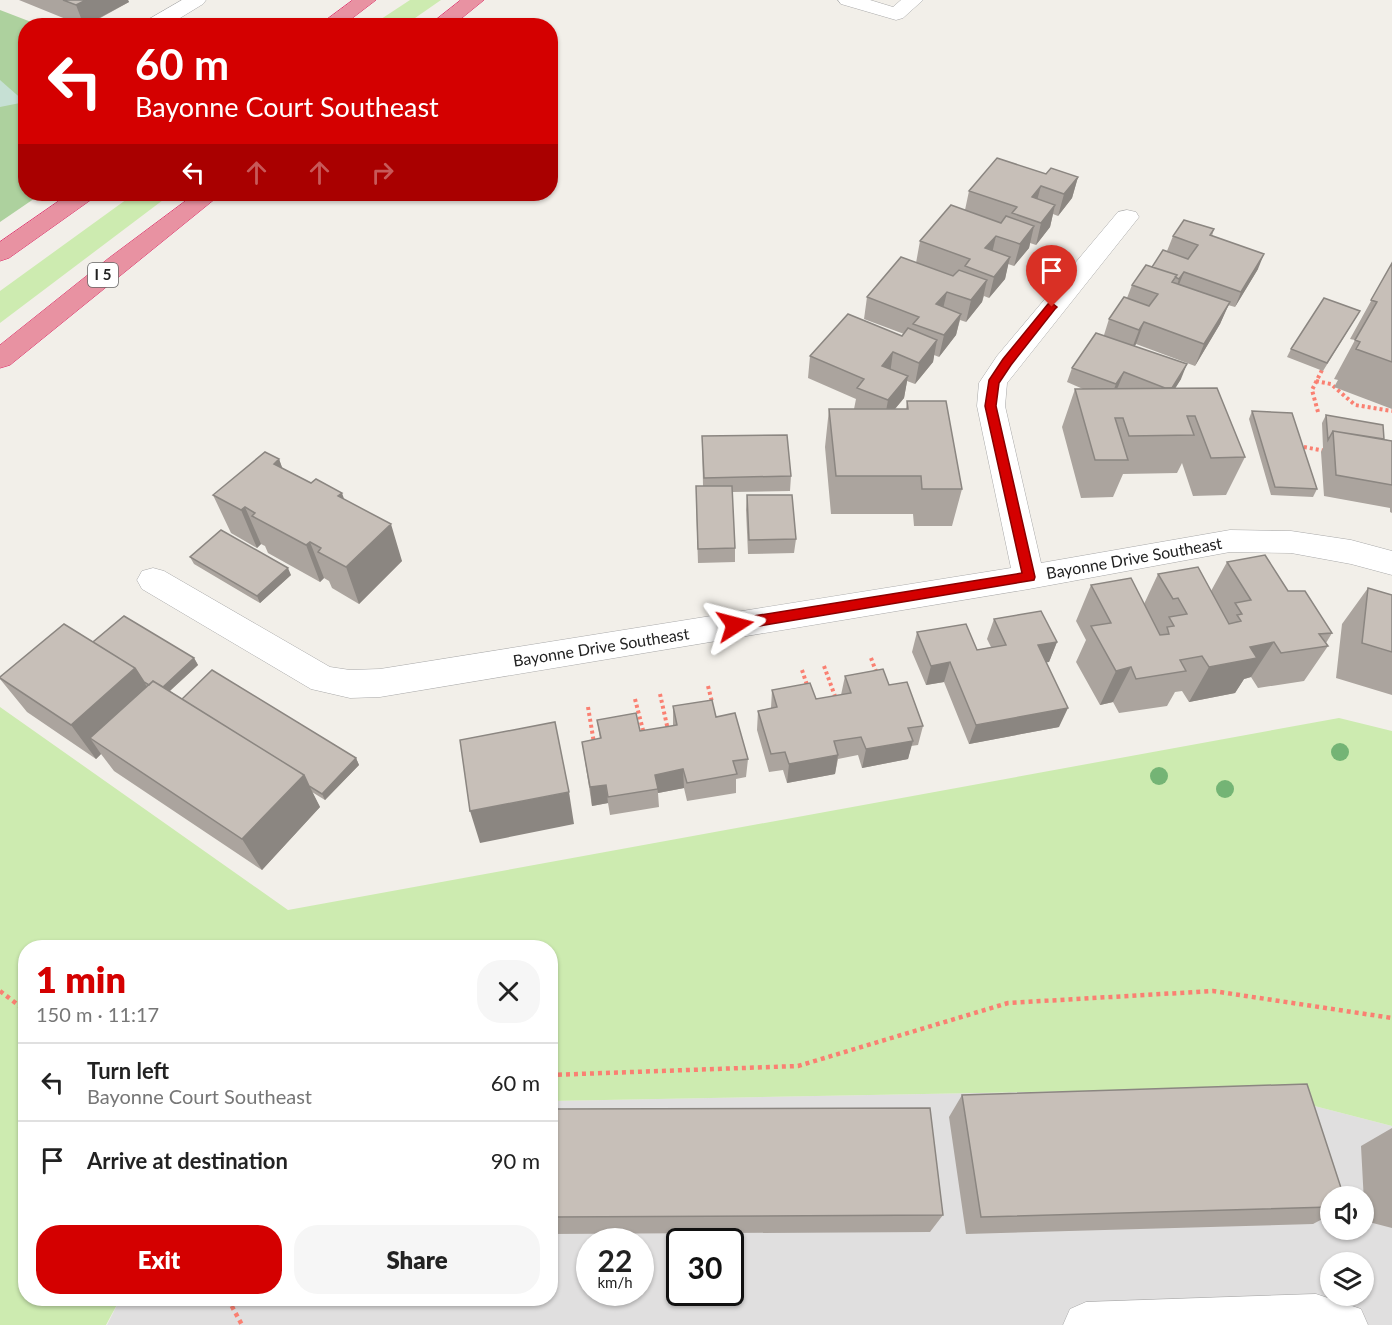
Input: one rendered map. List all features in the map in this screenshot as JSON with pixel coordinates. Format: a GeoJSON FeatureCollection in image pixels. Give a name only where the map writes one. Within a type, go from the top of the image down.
{"type":"FeatureCollection","features":[{"type":"Feature","properties":{"kind":"highway"},"geometry":{"type":"LineString","coordinates":[[340,18],[366,0]]}},
{"type":"Feature","properties":{"kind":"highway"},"geometry":{"type":"LineString","coordinates":[[449,18],[474,0]]}},
{"type":"Feature","properties":{"kind":"highway"},"geometry":{"type":"LineString","coordinates":[[0,253],[74,201]]}},
{"type":"Feature","properties":{"kind":"highway","name":"I 5"},"geometry":{"type":"LineString","coordinates":[[0,359],[118,263],[200,201]]}},
{"type":"Feature","properties":{"kind":"street"},"geometry":{"type":"LineString","coordinates":[[165,18],[196,0]]}},
{"type":"Feature","properties":{"kind":"street"},"geometry":{"type":"LineString","coordinates":[[848,0],[896,14],[913,0]]}},
{"type":"Feature","properties":{"kind":"street"},"geometry":{"type":"LineString","coordinates":[[1029,577],[991,406],[993,383],[1007,362],[1126,217]]}},
{"type":"Feature","properties":{"kind":"street","name":"Bayonne Drive Southeast"},"geometry":{"type":"LineString","coordinates":[[153,580],[323,679],[350,684],[380,682],[1029,577],[1230,541],[1291,542],[1351,552],[1392,563]]}},
{"type":"Feature","properties":{"kind":"street"},"geometry":{"type":"LineString","coordinates":[[1086,1325],[1326,1322]]}},
{"type":"Feature","properties":{"kind":"path"},"geometry":{"type":"LineString","coordinates":[[1318,412],[1311,395],[1322,370]]}},
{"type":"Feature","properties":{"kind":"path"},"geometry":{"type":"LineString","coordinates":[[1316,381],[1337,383]]}},
{"type":"Feature","properties":{"kind":"path"},"geometry":{"type":"LineString","coordinates":[[1331,384],[1355,405],[1392,411]]}},
{"type":"Feature","properties":{"kind":"path"},"geometry":{"type":"LineString","coordinates":[[1296,445],[1328,451]]}},
{"type":"Feature","properties":{"kind":"path"},"geometry":{"type":"LineString","coordinates":[[871,657],[878,676]]}},
{"type":"Feature","properties":{"kind":"path"},"geometry":{"type":"LineString","coordinates":[[824,666],[838,704]]}},
{"type":"Feature","properties":{"kind":"path"},"geometry":{"type":"LineString","coordinates":[[802,670],[812,698]]}},
{"type":"Feature","properties":{"kind":"path"},"geometry":{"type":"LineString","coordinates":[[708,686],[713,706]]}},
{"type":"Feature","properties":{"kind":"path"},"geometry":{"type":"LineString","coordinates":[[660,694],[669,735]]}},
{"type":"Feature","properties":{"kind":"path"},"geometry":{"type":"LineString","coordinates":[[635,699],[645,739]]}},
{"type":"Feature","properties":{"kind":"path"},"geometry":{"type":"LineString","coordinates":[[588,707],[595,748]]}},
{"type":"Feature","properties":{"kind":"path"},"geometry":{"type":"LineString","coordinates":[[0,991],[18,1005]]}},
{"type":"Feature","properties":{"kind":"path"},"geometry":{"type":"LineString","coordinates":[[558,1075],[798,1066],[1008,1003],[1213,992],[1392,1018]]}},
{"type":"Feature","properties":{"kind":"path"},"geometry":{"type":"LineString","coordinates":[[232,1306],[242,1325]]}},
{"type":"Feature","properties":{"kind":"shaded area"},"geometry":{"type":"Polygon","coordinates":[[[1245,1088],[1392,1126],[1392,1325],[107,1325],[116,1306],[558,1306],[558,1101],[1245,1088]]]}},
{"type":"Feature","properties":{"kind":"green space"},"geometry":{"type":"Polygon","coordinates":[[[410,0],[441,0],[415,18],[383,18],[410,0]]]}},
{"type":"Feature","properties":{"kind":"green space"},"geometry":{"type":"Polygon","coordinates":[[[0,10],[21,18],[18,18],[18,201],[31,201],[0,222],[0,10]]]}},
{"type":"Feature","properties":{"kind":"green space"},"geometry":{"type":"Polygon","coordinates":[[[0,80],[18,96],[18,103],[0,107],[0,80]]]}},
{"type":"Feature","properties":{"kind":"green space"},"geometry":{"type":"Polygon","coordinates":[[[124,201],[162,201],[0,323],[0,291],[124,201]]]}},
{"type":"Feature","properties":{"kind":"green space"},"geometry":{"type":"Polygon","coordinates":[[[0,707],[288,910],[1339,718],[1392,731],[1392,1126],[1245,1088],[558,1101],[558,940],[18,940],[18,1306],[116,1306],[106,1325],[0,1325],[0,707]]]}},
{"type":"Feature","properties":{"kind":"building"},"geometry":{"type":"Polygon","coordinates":[[[63,0],[86,0],[76,5],[63,0]]]}},
{"type":"Feature","properties":{"kind":"building"},"geometry":{"type":"Polygon","coordinates":[[[997,158],[1046,174],[1051,168],[1078,177],[1064,194],[1041,186],[1032,197],[1055,205],[1041,223],[1012,213],[1017,207],[969,191],[997,158]]]}},
{"type":"Feature","properties":{"kind":"building"},"geometry":{"type":"Polygon","coordinates":[[[951,205],[1001,223],[1006,216],[1034,226],[1020,244],[996,236],[985,248],[1010,257],[994,277],[965,266],[970,259],[920,241],[951,205]]]}},
{"type":"Feature","properties":{"kind":"building"},"geometry":{"type":"Polygon","coordinates":[[[1184,220],[1214,229],[1210,235],[1264,254],[1241,292],[1184,272],[1179,279],[1175,277],[1177,275],[1152,267],[1163,250],[1188,259],[1198,245],[1173,236],[1184,220]]]}},
{"type":"Feature","properties":{"kind":"building"},"geometry":{"type":"Polygon","coordinates":[[[901,257],[953,276],[959,270],[987,280],[971,300],[947,292],[936,304],[961,314],[944,335],[913,324],[919,317],[867,297],[901,257]]]}},
{"type":"Feature","properties":{"kind":"building"},"geometry":{"type":"Polygon","coordinates":[[[1392,263],[1392,362],[1356,349],[1360,342],[1355,340],[1377,302],[1371,300],[1392,263]]]}},
{"type":"Feature","properties":{"kind":"building"},"geometry":{"type":"Polygon","coordinates":[[[1146,265],[1177,275],[1172,282],[1230,302],[1204,344],[1144,322],[1139,330],[1109,319],[1124,297],[1149,306],[1158,294],[1132,285],[1146,265]]]}},
{"type":"Feature","properties":{"kind":"building"},"geometry":{"type":"Polygon","coordinates":[[[1324,298],[1360,311],[1327,363],[1291,349],[1324,298]]]}},
{"type":"Feature","properties":{"kind":"building"},"geometry":{"type":"Polygon","coordinates":[[[848,314],[902,336],[908,328],[937,340],[919,363],[893,352],[882,366],[908,376],[888,400],[857,388],[864,379],[810,356],[848,314]]]}},
{"type":"Feature","properties":{"kind":"building"},"geometry":{"type":"Polygon","coordinates":[[[1096,333],[1187,364],[1172,388],[1165,388],[1124,372],[1116,384],[1072,368],[1096,333]]]}},
{"type":"Feature","properties":{"kind":"building"},"geometry":{"type":"Polygon","coordinates":[[[1217,388],[1245,457],[1211,458],[1195,416],[1187,416],[1194,435],[1129,436],[1123,418],[1115,418],[1128,460],[1095,460],[1075,389],[1217,388]]]}},
{"type":"Feature","properties":{"kind":"building"},"geometry":{"type":"Polygon","coordinates":[[[907,401],[946,401],[962,489],[922,489],[921,476],[836,476],[829,409],[908,409],[907,401]]]}},
{"type":"Feature","properties":{"kind":"building"},"geometry":{"type":"Polygon","coordinates":[[[1252,411],[1292,413],[1317,489],[1275,487],[1252,411]]]}},
{"type":"Feature","properties":{"kind":"building"},"geometry":{"type":"Polygon","coordinates":[[[1326,415],[1383,425],[1384,439],[1333,431],[1328,440],[1326,415]]]}},
{"type":"Feature","properties":{"kind":"building"},"geometry":{"type":"Polygon","coordinates":[[[1333,431],[1392,441],[1392,485],[1336,475],[1333,431]]]}},
{"type":"Feature","properties":{"kind":"building"},"geometry":{"type":"Polygon","coordinates":[[[787,435],[791,476],[704,478],[702,436],[787,435]]]}},
{"type":"Feature","properties":{"kind":"building"},"geometry":{"type":"Polygon","coordinates":[[[265,452],[279,459],[274,464],[311,483],[316,479],[342,493],[338,496],[391,524],[346,567],[318,552],[321,548],[310,542],[306,545],[252,516],[255,513],[245,507],[241,510],[213,495],[265,452]]]}},
{"type":"Feature","properties":{"kind":"building"},"geometry":{"type":"Polygon","coordinates":[[[696,486],[732,486],[735,548],[698,549],[696,486]]]}},
{"type":"Feature","properties":{"kind":"building"},"geometry":{"type":"Polygon","coordinates":[[[747,495],[792,495],[796,539],[749,540],[747,495]]]}},
{"type":"Feature","properties":{"kind":"building"},"geometry":{"type":"Polygon","coordinates":[[[221,530],[288,568],[257,596],[190,557],[221,530]]]}},
{"type":"Feature","properties":{"kind":"building"},"geometry":{"type":"Polygon","coordinates":[[[1265,555],[1288,591],[1305,591],[1332,633],[1319,634],[1328,646],[1281,653],[1274,642],[1250,647],[1257,658],[1209,667],[1202,656],[1180,660],[1186,671],[1136,679],[1131,667],[1116,671],[1091,626],[1111,623],[1091,585],[1131,578],[1160,635],[1169,634],[1167,627],[1174,626],[1169,617],[1187,614],[1178,598],[1173,599],[1158,574],[1198,567],[1229,624],[1241,621],[1237,615],[1242,614],[1235,603],[1251,600],[1227,562],[1265,555]]]}},
{"type":"Feature","properties":{"kind":"building"},"geometry":{"type":"Polygon","coordinates":[[[1368,588],[1392,595],[1392,652],[1362,643],[1368,588]]]}},
{"type":"Feature","properties":{"kind":"building"},"geometry":{"type":"Polygon","coordinates":[[[1041,611],[1057,642],[1038,645],[1068,708],[976,725],[950,662],[931,666],[917,632],[966,624],[977,650],[1006,645],[994,619],[1041,611]]]}},
{"type":"Feature","properties":{"kind":"building"},"geometry":{"type":"Polygon","coordinates":[[[124,616],[194,658],[163,687],[153,681],[149,685],[144,682],[135,668],[93,642],[124,616]]]}},
{"type":"Feature","properties":{"kind":"building"},"geometry":{"type":"Polygon","coordinates":[[[64,624],[135,668],[71,725],[0,678],[64,624]]]}},
{"type":"Feature","properties":{"kind":"building"},"geometry":{"type":"Polygon","coordinates":[[[883,669],[889,685],[907,682],[923,726],[908,728],[913,741],[866,749],[861,737],[834,741],[838,755],[789,764],[785,752],[771,754],[758,711],[777,707],[772,690],[810,683],[816,699],[851,693],[845,676],[883,669]]]}},
{"type":"Feature","properties":{"kind":"building"},"geometry":{"type":"Polygon","coordinates":[[[212,670],[356,758],[322,794],[309,786],[304,775],[182,699],[212,670]]]}},
{"type":"Feature","properties":{"kind":"building"},"geometry":{"type":"Polygon","coordinates":[[[153,681],[304,775],[242,839],[90,738],[153,681]]]}},
{"type":"Feature","properties":{"kind":"building"},"geometry":{"type":"Polygon","coordinates":[[[712,700],[716,717],[735,713],[748,759],[733,761],[737,774],[687,783],[683,769],[655,775],[658,789],[608,797],[606,785],[590,787],[582,742],[601,738],[597,720],[636,713],[640,731],[677,725],[673,706],[712,700]]]}},
{"type":"Feature","properties":{"kind":"building"},"geometry":{"type":"Polygon","coordinates":[[[555,722],[569,792],[470,811],[460,740],[555,722]]]}},
{"type":"Feature","properties":{"kind":"building"},"geometry":{"type":"Polygon","coordinates":[[[1307,1084],[1340,1186],[1320,1186],[1320,1207],[981,1217],[962,1095],[1307,1084]]]}},
{"type":"Feature","properties":{"kind":"building"},"geometry":{"type":"Polygon","coordinates":[[[930,1108],[943,1215],[558,1217],[558,1109],[930,1108]]]}},
{"type":"Feature","properties":{"kind":"route"},"geometry":{"type":"LineString","coordinates":[[735,625],[1029,577],[991,406],[993,383],[1007,362],[1052,307]]}}]}
